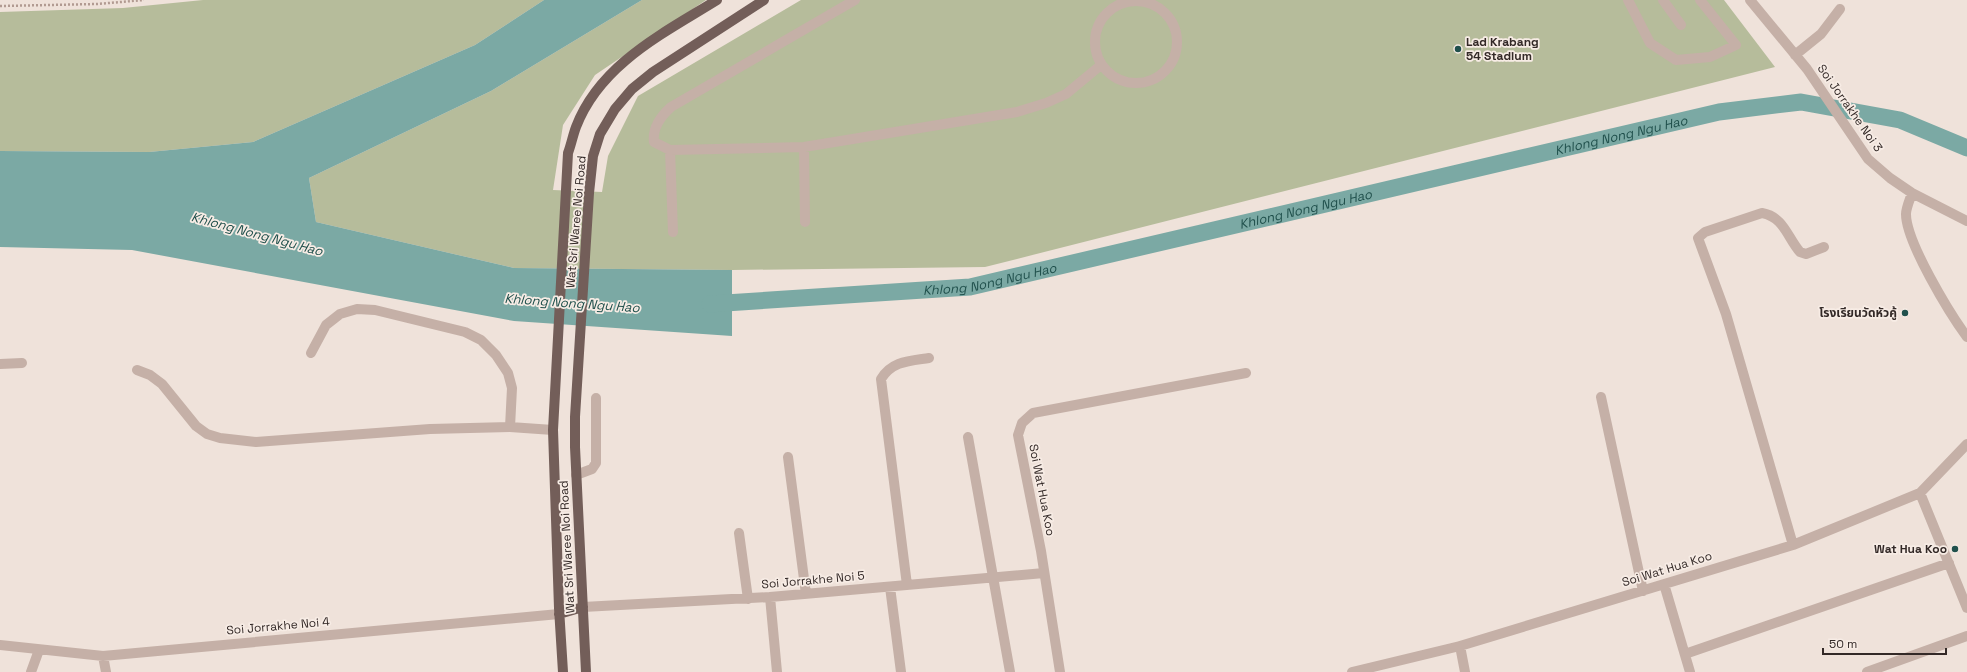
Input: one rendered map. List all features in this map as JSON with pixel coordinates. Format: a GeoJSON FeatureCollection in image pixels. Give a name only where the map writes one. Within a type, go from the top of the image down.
{"type":"FeatureCollection","features":[{"type":"Feature","properties":{"kind":"main road","name":"Wat Sri Waree Noi Road"},"geometry":{"type":"LineString","coordinates":[[563,672],[559,614],[553,417],[568,153],[576,127],[602,84],[619,65],[655,38],[717,0]]}},
{"type":"Feature","properties":{"kind":"main road","name":"Wat Sri Waree Noi Road"},"geometry":{"type":"LineString","coordinates":[[586,672],[576,475],[575,417],[589,193],[593,156],[600,134],[615,109],[632,89],[653,72],[764,0]]}},
{"type":"Feature","properties":{"kind":"main road"},"geometry":{"type":"LineString","coordinates":[[559,614],[583,607]]}},
{"type":"Feature","properties":{"kind":"street"},"geometry":{"type":"LineString","coordinates":[[855,0],[671,107],[663,115],[653,135],[654,142],[670,150],[804,147],[1017,112],[1046,103],[1066,94],[1101,65]]}},
{"type":"Feature","properties":{"kind":"street"},"geometry":{"type":"LineString","coordinates":[[1628,0],[1650,43],[1676,60],[1710,57],[1736,45],[1700,0]]}},
{"type":"Feature","properties":{"kind":"street"},"geometry":{"type":"LineString","coordinates":[[1663,0],[1681,25]]}},
{"type":"Feature","properties":{"kind":"street","name":"Soi Jorrakhe Noi 3"},"geometry":{"type":"LineString","coordinates":[[1750,0],[1807,69],[1868,159],[1890,178],[1912,193],[1967,221]]}},
{"type":"Feature","properties":{"kind":"street"},"geometry":{"type":"LineString","coordinates":[[1146,1],[1162,10],[1174,23],[1178,41],[1175,58],[1164,73],[1149,82],[1131,83],[1114,77],[1101,65],[1095,49],[1095,33],[1102,18],[1114,3],[1146,1]]}},
{"type":"Feature","properties":{"kind":"street"},"geometry":{"type":"LineString","coordinates":[[1795,55],[1821,34],[1840,9]]}},
{"type":"Feature","properties":{"kind":"street"},"geometry":{"type":"LineString","coordinates":[[804,147],[805,222]]}},
{"type":"Feature","properties":{"kind":"street"},"geometry":{"type":"LineString","coordinates":[[670,150],[673,232]]}},
{"type":"Feature","properties":{"kind":"street"},"geometry":{"type":"LineString","coordinates":[[1912,193],[1906,213],[1911,237],[1934,285],[1967,337]]}},
{"type":"Feature","properties":{"kind":"street"},"geometry":{"type":"LineString","coordinates":[[1793,545],[1726,314],[1698,238],[1705,232],[1762,213],[1771,214],[1780,221],[1800,252],[1806,254],[1824,247]]}},
{"type":"Feature","properties":{"kind":"street"},"geometry":{"type":"LineString","coordinates":[[311,353],[326,325],[340,314],[357,309],[375,310],[465,332],[481,340],[496,355],[508,373],[512,388],[510,427]]}},
{"type":"Feature","properties":{"kind":"street"},"geometry":{"type":"LineString","coordinates":[[906,585],[881,379],[886,370],[895,364],[929,358]]}},
{"type":"Feature","properties":{"kind":"street"},"geometry":{"type":"LineString","coordinates":[[0,364],[22,363]]}},
{"type":"Feature","properties":{"kind":"street"},"geometry":{"type":"LineString","coordinates":[[137,370],[150,375],[162,384],[196,426],[207,434],[220,438],[256,442],[430,428],[510,427],[553,430]]}},
{"type":"Feature","properties":{"kind":"street","name":"Soi Wat Hua Koo"},"geometry":{"type":"LineString","coordinates":[[1060,672],[1044,573],[1018,435],[1022,423],[1033,413],[1246,373]]}},
{"type":"Feature","properties":{"kind":"street"},"geometry":{"type":"LineString","coordinates":[[1601,397],[1643,591]]}},
{"type":"Feature","properties":{"kind":"street"},"geometry":{"type":"LineString","coordinates":[[576,475],[592,469],[596,462],[596,398]]}},
{"type":"Feature","properties":{"kind":"street"},"geometry":{"type":"LineString","coordinates":[[968,436],[1010,672]]}},
{"type":"Feature","properties":{"kind":"street","name":"Soi Wat Hua Koo"},"geometry":{"type":"LineString","coordinates":[[1352,672],[1460,646],[1793,545],[1920,493],[1967,444]]}},
{"type":"Feature","properties":{"kind":"street"},"geometry":{"type":"LineString","coordinates":[[788,457],[806,594]]}},
{"type":"Feature","properties":{"kind":"street"},"geometry":{"type":"LineString","coordinates":[[1920,493],[1967,608]]}},
{"type":"Feature","properties":{"kind":"street"},"geometry":{"type":"LineString","coordinates":[[739,533],[748,598]]}},
{"type":"Feature","properties":{"kind":"street"},"geometry":{"type":"LineString","coordinates":[[1685,654],[1949,563]]}},
{"type":"Feature","properties":{"kind":"street","name":"Soi Jorrakhe Noi 5"},"geometry":{"type":"LineString","coordinates":[[583,607],[770,597],[1044,573]]}},
{"type":"Feature","properties":{"kind":"street"},"geometry":{"type":"LineString","coordinates":[[1664,584],[1690,672]]}},
{"type":"Feature","properties":{"kind":"street"},"geometry":{"type":"LineString","coordinates":[[890,587],[901,672]]}},
{"type":"Feature","properties":{"kind":"street"},"geometry":{"type":"LineString","coordinates":[[770,597],[777,672]]}},
{"type":"Feature","properties":{"kind":"street","name":"Soi Jorrakhe Noi 4"},"geometry":{"type":"LineString","coordinates":[[0,645],[104,656],[559,614]]}},
{"type":"Feature","properties":{"kind":"street"},"geometry":{"type":"LineString","coordinates":[[1867,672],[1967,636]]}},
{"type":"Feature","properties":{"kind":"street"},"geometry":{"type":"LineString","coordinates":[[1460,646],[1465,672]]}},
{"type":"Feature","properties":{"kind":"street"},"geometry":{"type":"LineString","coordinates":[[31,672],[39,650]]}},
{"type":"Feature","properties":{"kind":"street"},"geometry":{"type":"LineString","coordinates":[[104,656],[106,672]]}},
{"type":"Feature","properties":{"kind":"path"},"geometry":{"type":"LineString","coordinates":[[0,6],[97,4],[144,0]]}},
{"type":"Feature","properties":{"kind":"green space"},"geometry":{"type":"Polygon","coordinates":[[[203,0],[544,0],[475,45],[253,142],[149,152],[0,151],[0,12],[123,8],[203,0]]]}},
{"type":"Feature","properties":{"kind":"green space"},"geometry":{"type":"Polygon","coordinates":[[[642,0],[706,0],[595,75],[563,125],[553,190],[602,192],[608,156],[638,96],[801,0],[1724,0],[1775,67],[985,267],[732,270],[514,268],[316,222],[309,178],[491,91],[642,0]]]}},
{"type":"Feature","properties":{"kind":"water"},"geometry":{"type":"Polygon","coordinates":[[[544,0],[642,0],[491,91],[309,178],[316,222],[514,268],[732,270],[732,336],[514,321],[132,250],[0,247],[0,151],[149,152],[253,142],[475,45],[544,0]]]}},
{"type":"Feature","properties":{"kind":"waterway","name":"Khlong Nong Ngu Hao"},"geometry":{"type":"LineString","coordinates":[[710,304],[970,287],[1719,112],[1801,102],[1900,120],[1967,148]]}},
{"type":"Feature","properties":{"kind":"place","name":"Lad Krabang 54 Stadium"},"geometry":{"type":"Point","coordinates":[1458,49]}},
{"type":"Feature","properties":{"kind":"place","name":"โรงเรียนวัดหัวคู้"},"geometry":{"type":"Point","coordinates":[1905,313]}},
{"type":"Feature","properties":{"kind":"place","name":"Wat Hua Koo"},"geometry":{"type":"Point","coordinates":[1955,549]}}]}
